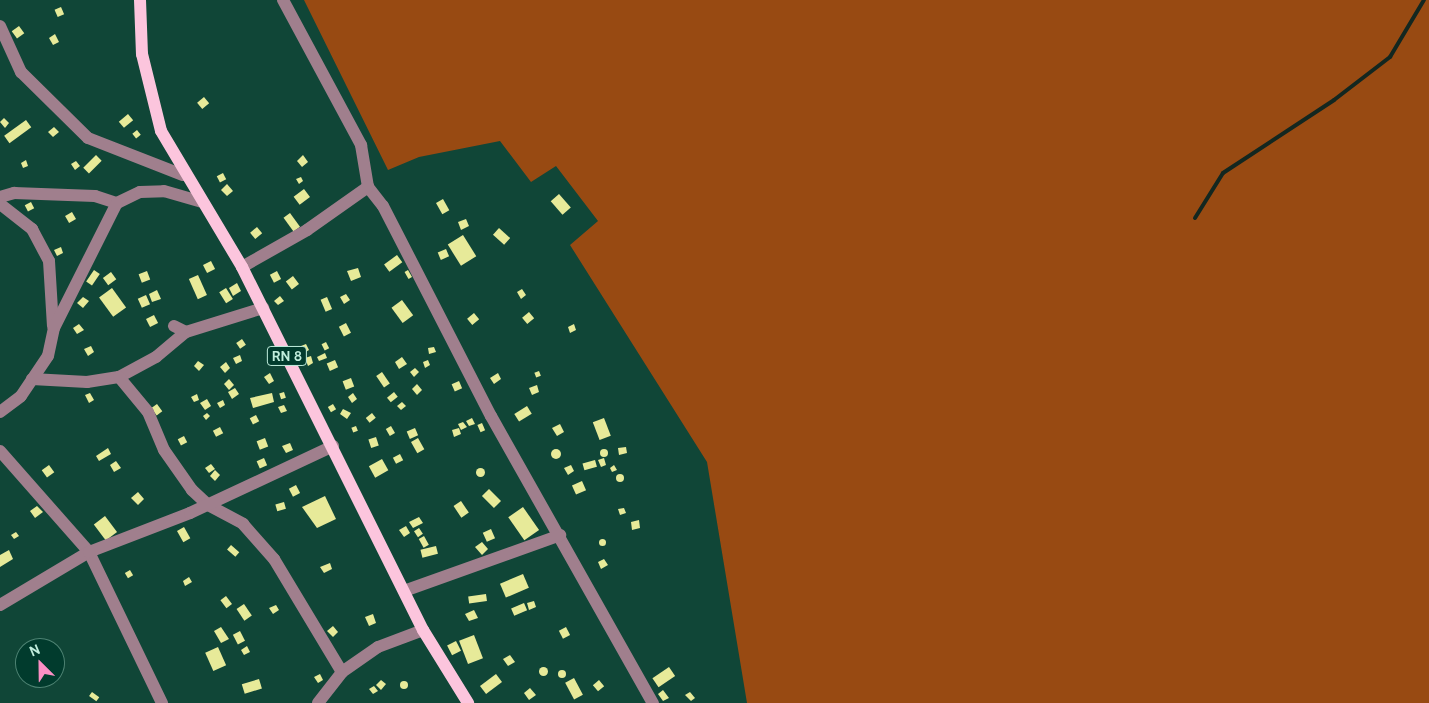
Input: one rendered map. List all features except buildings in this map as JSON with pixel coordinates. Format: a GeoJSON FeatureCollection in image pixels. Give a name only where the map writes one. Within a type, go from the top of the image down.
{"type":"FeatureCollection","features":[{"type":"Feature","properties":{"kind":"main road","name":"RN 8"},"geometry":{"type":"LineString","coordinates":[[140,0],[148,95],[183,175],[242,267],[333,446],[423,630],[468,703]]}},
{"type":"Feature","properties":{"kind":"street"},"geometry":{"type":"LineString","coordinates":[[283,0],[361,145],[368,187],[397,231],[491,416],[560,535],[651,702]]}},
{"type":"Feature","properties":{"kind":"street"},"geometry":{"type":"LineString","coordinates":[[0,26],[21,72],[88,138],[183,175]]}},
{"type":"Feature","properties":{"kind":"street"},"geometry":{"type":"LineString","coordinates":[[242,267],[368,187]]}},
{"type":"Feature","properties":{"kind":"street"},"geometry":{"type":"LineString","coordinates":[[0,412],[20,396],[48,356],[54,328],[117,203],[140,192],[164,191],[200,201]]}},
{"type":"Feature","properties":{"kind":"street"},"geometry":{"type":"LineString","coordinates":[[0,198],[14,193],[95,196],[117,203]]}},
{"type":"Feature","properties":{"kind":"street"},"geometry":{"type":"LineString","coordinates":[[0,204],[32,229],[49,261],[54,328]]}},
{"type":"Feature","properties":{"kind":"street"},"geometry":{"type":"LineString","coordinates":[[32,379],[87,382],[119,377],[186,332],[262,308]]}},
{"type":"Feature","properties":{"kind":"street"},"geometry":{"type":"LineString","coordinates":[[174,326],[186,332]]}},
{"type":"Feature","properties":{"kind":"street"},"geometry":{"type":"LineString","coordinates":[[119,377],[148,412],[164,450],[192,490],[208,505],[243,524],[274,560],[342,672]]}},
{"type":"Feature","properties":{"kind":"street"},"geometry":{"type":"LineString","coordinates":[[0,604],[89,552],[208,505],[333,446]]}},
{"type":"Feature","properties":{"kind":"street"},"geometry":{"type":"LineString","coordinates":[[0,451],[89,552],[162,703]]}},
{"type":"Feature","properties":{"kind":"street"},"geometry":{"type":"LineString","coordinates":[[404,591],[560,535]]}},
{"type":"Feature","properties":{"kind":"street"},"geometry":{"type":"LineString","coordinates":[[318,703],[342,672],[378,646],[423,630]]}},
{"type":"Feature","properties":{"kind":"shaded area"},"geometry":{"type":"Polygon","coordinates":[[[304,0],[1429,0],[1429,703],[747,703],[707,462],[570,245],[598,221],[556,166],[531,182],[500,141],[419,157],[388,170],[304,0]]]}},
{"type":"Feature","properties":{"kind":"waterway"},"geometry":{"type":"LineString","coordinates":[[1195,218],[1223,173],[1334,100],[1390,57],[1424,0]]}}]}
